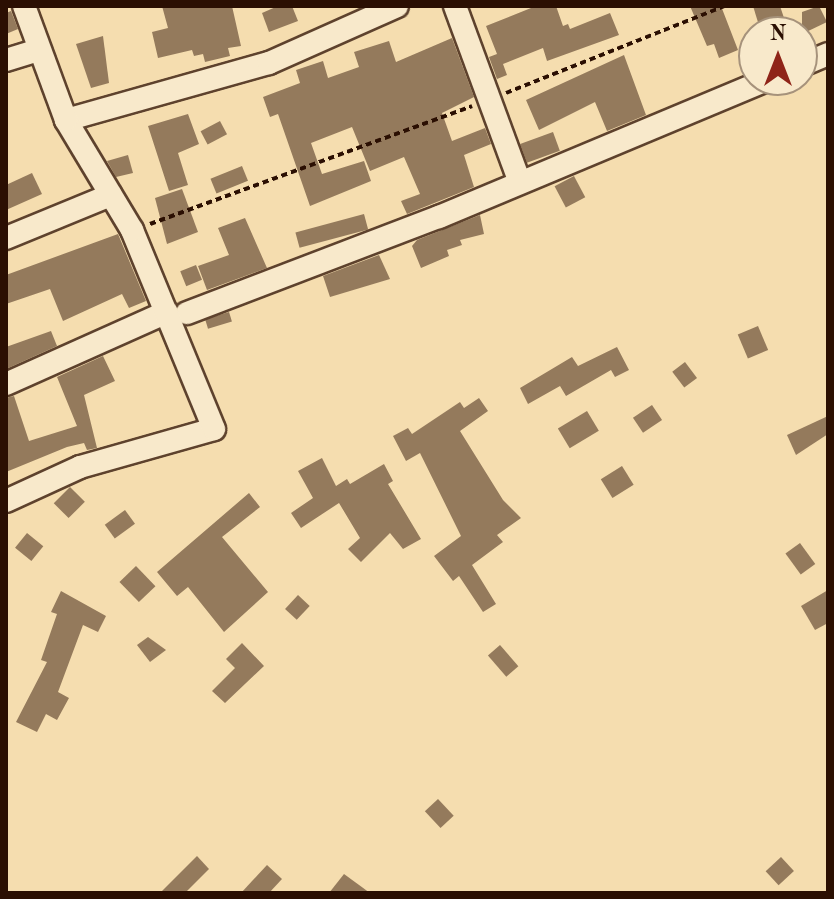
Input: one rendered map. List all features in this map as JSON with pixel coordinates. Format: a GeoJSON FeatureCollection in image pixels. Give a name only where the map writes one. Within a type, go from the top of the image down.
{"type":"FeatureCollection","features":[{"type":"Feature","properties":{"kind":"street"},"geometry":{"type":"LineString","coordinates":[[6,501],[80,467],[214,429],[177,312],[66,120],[24,6]]}},
{"type":"Feature","properties":{"kind":"street"},"geometry":{"type":"LineString","coordinates":[[66,120],[269,63],[397,6]]}},
{"type":"Feature","properties":{"kind":"street"},"geometry":{"type":"LineString","coordinates":[[455,6],[519,180]]}},
{"type":"Feature","properties":{"kind":"street"},"geometry":{"type":"LineString","coordinates":[[6,60],[38,50]]}},
{"type":"Feature","properties":{"kind":"street"},"geometry":{"type":"LineString","coordinates":[[6,384],[177,312],[439,217],[519,180],[738,91]]}},
{"type":"Feature","properties":{"kind":"street"},"geometry":{"type":"LineString","coordinates":[[6,238],[111,195]]}},
{"type":"Feature","properties":{"kind":"path"},"geometry":{"type":"LineString","coordinates":[[132,230],[490,100],[725,6]]}},
{"type":"Feature","properties":{"kind":"building"},"geometry":{"type":"Polygon","coordinates":[[[162,6],[232,6],[241,46],[228,48],[230,56],[205,62],[203,54],[194,56],[192,50],[158,58],[152,32],[168,28],[162,6]]]}},
{"type":"Feature","properties":{"kind":"building"},"geometry":{"type":"Polygon","coordinates":[[[278,6],[292,6],[298,21],[269,32],[262,13],[278,6]]]}},
{"type":"Feature","properties":{"kind":"building"},"geometry":{"type":"Polygon","coordinates":[[[536,6],[556,6],[563,26],[568,24],[570,29],[610,13],[619,35],[547,61],[543,48],[503,64],[507,75],[497,79],[489,57],[497,54],[486,26],[536,6]]]}},
{"type":"Feature","properties":{"kind":"building"},"geometry":{"type":"Polygon","coordinates":[[[690,6],[721,6],[738,50],[719,58],[714,44],[707,46],[690,6]]]}},
{"type":"Feature","properties":{"kind":"building"},"geometry":{"type":"Polygon","coordinates":[[[753,6],[780,6],[783,16],[756,16],[753,6]]]}},
{"type":"Feature","properties":{"kind":"building"},"geometry":{"type":"Polygon","coordinates":[[[819,6],[827,22],[818,26],[818,16],[802,16],[802,12],[819,6]]]}},
{"type":"Feature","properties":{"kind":"building"},"geometry":{"type":"Polygon","coordinates":[[[11,11],[18,29],[6,34],[6,13],[11,11]]]}},
{"type":"Feature","properties":{"kind":"building"},"geometry":{"type":"Polygon","coordinates":[[[103,36],[109,83],[91,88],[76,44],[103,36]]]}},
{"type":"Feature","properties":{"kind":"building"},"geometry":{"type":"Polygon","coordinates":[[[452,38],[474,97],[442,113],[452,141],[485,128],[491,144],[464,155],[474,187],[407,214],[401,201],[420,194],[404,157],[370,171],[352,127],[311,143],[322,174],[364,161],[371,181],[310,206],[278,114],[270,117],[263,97],[300,83],[296,70],[323,61],[328,78],[359,67],[354,52],[389,41],[396,62],[452,38]]]}},
{"type":"Feature","properties":{"kind":"building"},"geometry":{"type":"Polygon","coordinates":[[[624,55],[646,115],[607,131],[595,102],[539,130],[526,100],[624,55]]]}},
{"type":"Feature","properties":{"kind":"building"},"geometry":{"type":"Polygon","coordinates":[[[188,114],[199,144],[178,153],[188,185],[169,191],[148,126],[188,114]]]}},
{"type":"Feature","properties":{"kind":"building"},"geometry":{"type":"Polygon","coordinates":[[[220,121],[227,134],[208,145],[201,131],[220,121]]]}},
{"type":"Feature","properties":{"kind":"building"},"geometry":{"type":"Polygon","coordinates":[[[553,132],[560,151],[527,163],[520,144],[553,132]]]}},
{"type":"Feature","properties":{"kind":"building"},"geometry":{"type":"Polygon","coordinates":[[[128,155],[133,173],[116,177],[107,161],[128,155]]]}},
{"type":"Feature","properties":{"kind":"building"},"geometry":{"type":"Polygon","coordinates":[[[242,166],[248,181],[216,194],[210,179],[242,166]]]}},
{"type":"Feature","properties":{"kind":"building"},"geometry":{"type":"Polygon","coordinates":[[[32,173],[42,194],[6,210],[6,185],[32,173]]]}},
{"type":"Feature","properties":{"kind":"building"},"geometry":{"type":"Polygon","coordinates":[[[574,176],[585,197],[566,208],[555,186],[574,176]]]}},
{"type":"Feature","properties":{"kind":"building"},"geometry":{"type":"Polygon","coordinates":[[[182,189],[198,232],[167,244],[155,198],[182,189]]]}},
{"type":"Feature","properties":{"kind":"building"},"geometry":{"type":"Polygon","coordinates":[[[364,214],[368,229],[300,248],[295,232],[364,214]]]}},
{"type":"Feature","properties":{"kind":"building"},"geometry":{"type":"Polygon","coordinates":[[[480,215],[484,234],[460,240],[462,245],[447,250],[449,256],[421,268],[412,246],[417,240],[480,215]]]}},
{"type":"Feature","properties":{"kind":"building"},"geometry":{"type":"Polygon","coordinates":[[[245,218],[267,268],[207,290],[198,266],[229,255],[218,228],[245,218]]]}},
{"type":"Feature","properties":{"kind":"building"},"geometry":{"type":"Polygon","coordinates":[[[118,234],[146,301],[129,308],[122,294],[63,321],[50,289],[6,304],[6,275],[118,234]]]}},
{"type":"Feature","properties":{"kind":"building"},"geometry":{"type":"Polygon","coordinates":[[[379,255],[390,279],[330,297],[323,276],[379,255]]]}},
{"type":"Feature","properties":{"kind":"building"},"geometry":{"type":"Polygon","coordinates":[[[196,265],[202,280],[186,286],[180,271],[196,265]]]}},
{"type":"Feature","properties":{"kind":"building"},"geometry":{"type":"Polygon","coordinates":[[[229,312],[232,322],[208,329],[205,319],[229,312]]]}},
{"type":"Feature","properties":{"kind":"building"},"geometry":{"type":"Polygon","coordinates":[[[758,326],[768,350],[748,359],[738,335],[758,326]]]}},
{"type":"Feature","properties":{"kind":"building"},"geometry":{"type":"Polygon","coordinates":[[[51,331],[57,346],[6,369],[6,347],[51,331]]]}},
{"type":"Feature","properties":{"kind":"building"},"geometry":{"type":"Polygon","coordinates":[[[617,347],[629,370],[615,377],[611,370],[566,396],[560,386],[528,404],[520,388],[572,357],[578,366],[617,347]]]}},
{"type":"Feature","properties":{"kind":"building"},"geometry":{"type":"Polygon","coordinates":[[[103,356],[115,381],[84,395],[97,448],[87,450],[84,443],[67,447],[6,472],[6,398],[14,396],[29,441],[77,426],[57,377],[103,356]]]}},
{"type":"Feature","properties":{"kind":"building"},"geometry":{"type":"Polygon","coordinates":[[[685,362],[697,378],[684,388],[672,372],[685,362]]]}},
{"type":"Feature","properties":{"kind":"building"},"geometry":{"type":"Polygon","coordinates":[[[479,398],[488,411],[460,431],[503,500],[521,518],[497,535],[503,542],[472,565],[496,604],[483,612],[459,576],[453,581],[434,556],[461,536],[420,453],[406,461],[393,436],[408,428],[412,434],[460,402],[464,408],[479,398]]]}},
{"type":"Feature","properties":{"kind":"building"},"geometry":{"type":"Polygon","coordinates":[[[652,405],[662,420],[643,433],[633,418],[652,405]]]}},
{"type":"Feature","properties":{"kind":"building"},"geometry":{"type":"Polygon","coordinates":[[[587,411],[599,431],[570,448],[558,429],[587,411]]]}},
{"type":"Feature","properties":{"kind":"building"},"geometry":{"type":"Polygon","coordinates":[[[828,416],[828,434],[796,455],[787,435],[828,416]]]}},
{"type":"Feature","properties":{"kind":"building"},"geometry":{"type":"Polygon","coordinates":[[[322,458],[336,486],[347,479],[350,484],[384,464],[393,481],[388,484],[421,539],[403,549],[390,533],[361,562],[348,549],[360,538],[339,503],[301,528],[291,513],[313,498],[298,471],[322,458]]]}},
{"type":"Feature","properties":{"kind":"building"},"geometry":{"type":"Polygon","coordinates":[[[622,466],[634,485],[612,498],[601,479],[622,466]]]}},
{"type":"Feature","properties":{"kind":"building"},"geometry":{"type":"Polygon","coordinates":[[[70,487],[85,502],[69,518],[54,503],[70,487]]]}},
{"type":"Feature","properties":{"kind":"building"},"geometry":{"type":"Polygon","coordinates":[[[249,493],[260,507],[222,537],[268,592],[224,632],[188,587],[177,596],[157,572],[249,493]]]}},
{"type":"Feature","properties":{"kind":"building"},"geometry":{"type":"Polygon","coordinates":[[[125,510],[135,524],[115,538],[105,525],[125,510]]]}},
{"type":"Feature","properties":{"kind":"building"},"geometry":{"type":"Polygon","coordinates":[[[27,533],[43,546],[31,561],[15,548],[27,533]]]}},
{"type":"Feature","properties":{"kind":"building"},"geometry":{"type":"Polygon","coordinates":[[[800,543],[815,564],[801,575],[785,554],[800,543]]]}},
{"type":"Feature","properties":{"kind":"building"},"geometry":{"type":"Polygon","coordinates":[[[136,566],[155,586],[139,602],[119,582],[136,566]]]}},
{"type":"Feature","properties":{"kind":"building"},"geometry":{"type":"Polygon","coordinates":[[[828,590],[828,623],[815,630],[801,606],[828,590]]]}},
{"type":"Feature","properties":{"kind":"building"},"geometry":{"type":"Polygon","coordinates":[[[61,591],[106,616],[98,632],[83,625],[58,692],[69,698],[57,720],[46,714],[37,732],[16,722],[47,662],[41,660],[57,614],[51,612],[61,591]]]}},
{"type":"Feature","properties":{"kind":"building"},"geometry":{"type":"Polygon","coordinates":[[[298,595],[310,606],[297,620],[285,609],[298,595]]]}},
{"type":"Feature","properties":{"kind":"building"},"geometry":{"type":"Polygon","coordinates":[[[148,637],[166,650],[150,662],[137,645],[148,637]]]}},
{"type":"Feature","properties":{"kind":"building"},"geometry":{"type":"Polygon","coordinates":[[[242,643],[264,666],[225,703],[212,691],[235,668],[226,659],[242,643]]]}},
{"type":"Feature","properties":{"kind":"building"},"geometry":{"type":"Polygon","coordinates":[[[500,645],[518,666],[506,677],[488,655],[500,645]]]}},
{"type":"Feature","properties":{"kind":"building"},"geometry":{"type":"Polygon","coordinates":[[[438,799],[454,816],[441,828],[425,811],[438,799]]]}},
{"type":"Feature","properties":{"kind":"building"},"geometry":{"type":"Polygon","coordinates":[[[197,856],[209,869],[185,893],[160,893],[197,856]]]}},
{"type":"Feature","properties":{"kind":"building"},"geometry":{"type":"Polygon","coordinates":[[[781,857],[794,871],[779,885],[766,871],[781,857]]]}},
{"type":"Feature","properties":{"kind":"building"},"geometry":{"type":"Polygon","coordinates":[[[267,865],[282,879],[269,893],[241,893],[267,865]]]}},
{"type":"Feature","properties":{"kind":"building"},"geometry":{"type":"Polygon","coordinates":[[[344,874],[370,893],[329,893],[344,874]]]}}]}
